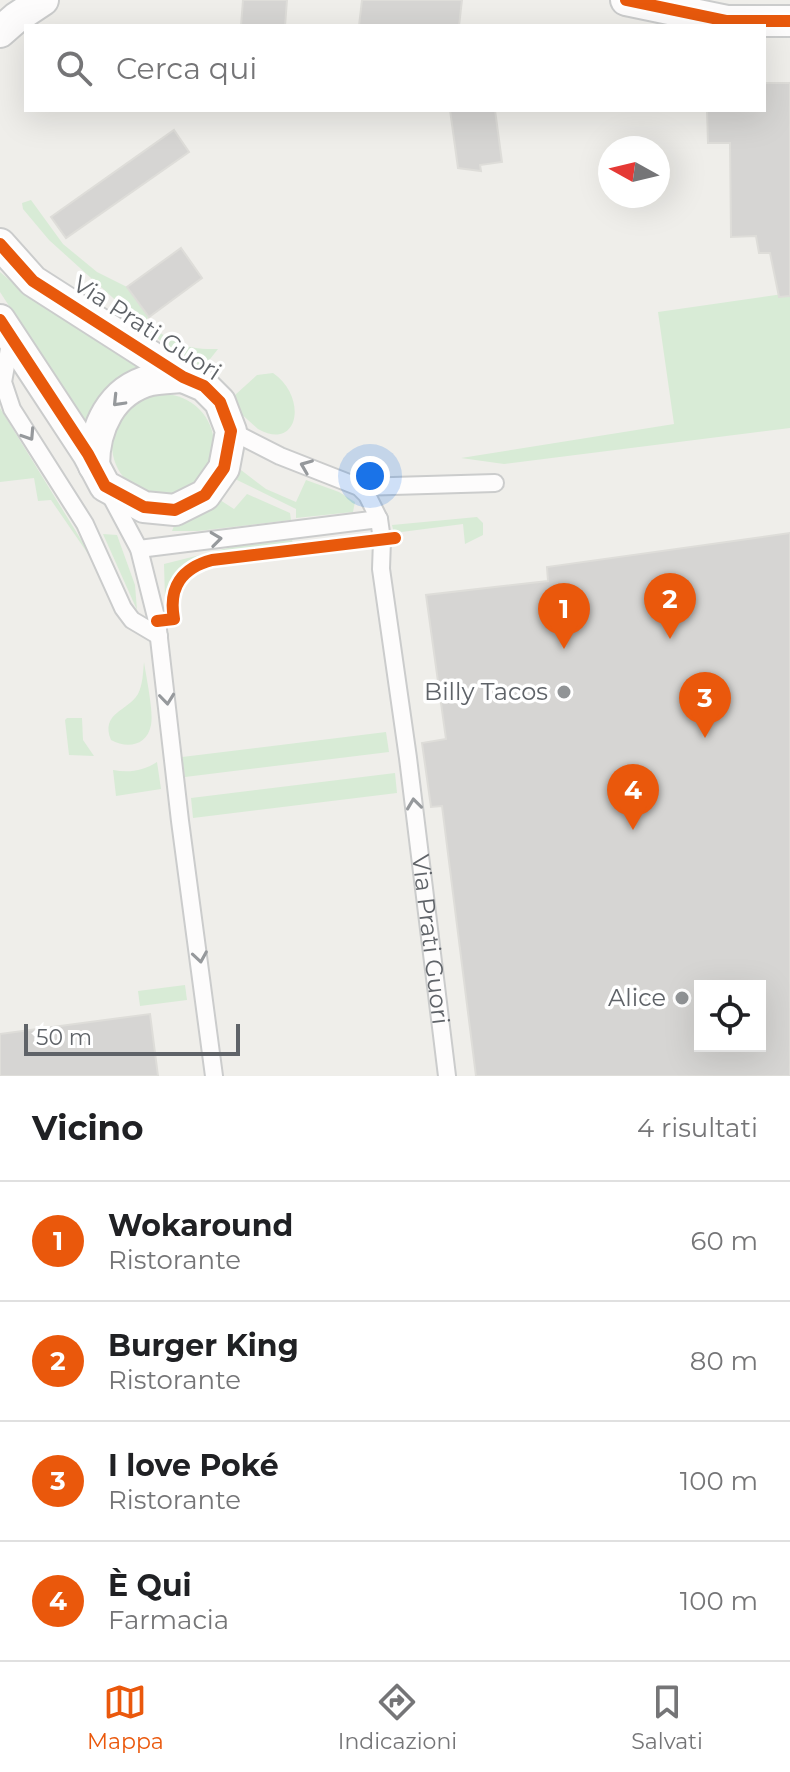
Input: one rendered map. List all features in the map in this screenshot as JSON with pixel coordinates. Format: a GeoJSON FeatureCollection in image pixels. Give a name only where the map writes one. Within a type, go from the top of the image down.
{"type":"FeatureCollection","features":[{"type":"Feature","properties":{"kind":"street"},"geometry":{"type":"LineString","coordinates":[[0,32],[43,0]]}},
{"type":"Feature","properties":{"kind":"street"},"geometry":{"type":"LineString","coordinates":[[626,0],[727,21],[790,21]]}},
{"type":"Feature","properties":{"kind":"street","name":"Via Prati Guori"},"geometry":{"type":"LineString","coordinates":[[0,244],[33,281],[183,377],[204,386],[220,402],[231,431]]}},
{"type":"Feature","properties":{"kind":"street"},"geometry":{"type":"LineString","coordinates":[[5,328],[100,476],[144,507],[175,510],[205,495],[224,468],[231,431]]}},
{"type":"Feature","properties":{"kind":"street","name":"Via Prati Guori"},"geometry":{"type":"LineString","coordinates":[[100,476],[94,445],[113,402],[151,380],[183,377]]}},
{"type":"Feature","properties":{"kind":"lane"},"geometry":{"type":"LineString","coordinates":[[5,328],[3,382],[12,409],[85,524],[123,608],[132,620],[159,636]]}},
{"type":"Feature","properties":{"kind":"lane"},"geometry":{"type":"LineString","coordinates":[[231,431],[280,456],[359,487],[495,483]]}},
{"type":"Feature","properties":{"kind":"lane"},"geometry":{"type":"LineString","coordinates":[[100,476],[139,549],[159,636],[214,1076]]}},
{"type":"Feature","properties":{"kind":"lane","name":"Via Prati Guori"},"geometry":{"type":"LineString","coordinates":[[359,487],[367,495],[379,519],[381,569],[447,1076]]}},
{"type":"Feature","properties":{"kind":"lane"},"geometry":{"type":"LineString","coordinates":[[139,549],[379,519]]}},
{"type":"Feature","properties":{"kind":"green space"},"geometry":{"type":"Polygon","coordinates":[[[31,200],[63,244],[97,272],[127,287],[148,317],[146,323],[179,344],[218,349],[203,368],[235,395],[257,375],[273,373],[291,395],[294,419],[290,428],[283,433],[272,434],[258,429],[49,240],[23,209],[22,203],[31,200]]]}},
{"type":"Feature","properties":{"kind":"green space"},"geometry":{"type":"Polygon","coordinates":[[[0,272],[33,300],[140,369],[107,390],[86,424],[0,292],[0,272]]]}},
{"type":"Feature","properties":{"kind":"green space"},"geometry":{"type":"Polygon","coordinates":[[[790,293],[790,428],[504,464],[461,458],[674,424],[658,312],[790,293]]]}},
{"type":"Feature","properties":{"kind":"green space"},"geometry":{"type":"Polygon","coordinates":[[[163,394],[182,398],[199,409],[210,426],[214,445],[210,464],[199,481],[182,492],[163,496],[144,492],[127,481],[116,464],[112,445],[116,426],[127,409],[144,398],[163,394]]]}},
{"type":"Feature","properties":{"kind":"green space"},"geometry":{"type":"Polygon","coordinates":[[[0,408],[104,577],[51,500],[38,501],[34,478],[0,482],[0,408]]]}},
{"type":"Feature","properties":{"kind":"green space"},"geometry":{"type":"Polygon","coordinates":[[[241,470],[266,489],[296,502],[306,480],[339,492],[355,502],[353,512],[296,518],[296,509],[235,479],[241,470]]]}},
{"type":"Feature","properties":{"kind":"green space"},"geometry":{"type":"Polygon","coordinates":[[[247,494],[290,513],[291,520],[172,531],[174,526],[198,517],[220,500],[234,509],[247,494]]]}},
{"type":"Feature","properties":{"kind":"green space"},"geometry":{"type":"Polygon","coordinates":[[[477,517],[483,523],[483,535],[465,544],[463,524],[394,533],[392,525],[477,517]]]}},
{"type":"Feature","properties":{"kind":"green space"},"geometry":{"type":"Polygon","coordinates":[[[103,534],[117,535],[135,585],[137,610],[103,534]]]}},
{"type":"Feature","properties":{"kind":"green space"},"geometry":{"type":"Polygon","coordinates":[[[292,540],[294,546],[233,551],[188,564],[177,574],[165,599],[164,564],[240,545],[292,540]]]}},
{"type":"Feature","properties":{"kind":"green space"},"geometry":{"type":"Polygon","coordinates":[[[144,662],[151,712],[149,732],[136,744],[117,743],[111,740],[109,724],[138,694],[144,662]]]}},
{"type":"Feature","properties":{"kind":"green space"},"geometry":{"type":"Polygon","coordinates":[[[67,718],[82,718],[83,740],[94,756],[69,755],[67,718]]]}},
{"type":"Feature","properties":{"kind":"green space"},"geometry":{"type":"Polygon","coordinates":[[[386,732],[389,752],[185,777],[182,757],[386,732]]]}},
{"type":"Feature","properties":{"kind":"green space"},"geometry":{"type":"Polygon","coordinates":[[[157,762],[161,789],[116,796],[113,770],[136,770],[157,762]]]}},
{"type":"Feature","properties":{"kind":"green space"},"geometry":{"type":"Polygon","coordinates":[[[395,773],[397,793],[193,818],[191,798],[395,773]]]}},
{"type":"Feature","properties":{"kind":"green space"},"geometry":{"type":"Polygon","coordinates":[[[185,985],[187,1000],[140,1006],[138,991],[185,985]]]}},
{"type":"Feature","properties":{"kind":"building"},"geometry":{"type":"Polygon","coordinates":[[[243,0],[287,0],[285,24],[241,24],[243,0]]]}},
{"type":"Feature","properties":{"kind":"building"},"geometry":{"type":"Polygon","coordinates":[[[362,0],[462,0],[459,24],[359,24],[362,0]]]}},
{"type":"Feature","properties":{"kind":"building"},"geometry":{"type":"Polygon","coordinates":[[[766,83],[790,83],[790,296],[779,297],[770,253],[759,253],[756,236],[731,237],[730,143],[708,143],[707,112],[766,112],[766,83]]]}},
{"type":"Feature","properties":{"kind":"building"},"geometry":{"type":"Polygon","coordinates":[[[450,112],[495,112],[502,162],[480,165],[481,171],[458,168],[450,112]]]}},
{"type":"Feature","properties":{"kind":"building"},"geometry":{"type":"Polygon","coordinates":[[[174,130],[189,152],[66,238],[51,217],[174,130]]]}},
{"type":"Feature","properties":{"kind":"building"},"geometry":{"type":"Polygon","coordinates":[[[181,248],[202,278],[149,317],[127,287],[181,248]]]}},
{"type":"Feature","properties":{"kind":"building"},"geometry":{"type":"Polygon","coordinates":[[[790,533],[790,1076],[476,1076],[442,806],[431,807],[422,743],[446,739],[426,595],[548,581],[547,567],[790,533]]]}},
{"type":"Feature","properties":{"kind":"building"},"geometry":{"type":"Polygon","coordinates":[[[150,1014],[158,1076],[0,1076],[0,1034],[150,1014]]]}},
{"type":"Feature","properties":{"kind":"cycle path"},"geometry":{"type":"LineString","coordinates":[[626,0],[727,21],[790,21]]}},
{"type":"Feature","properties":{"kind":"cycle path"},"geometry":{"type":"LineString","coordinates":[[0,244],[33,281],[183,377],[204,386],[220,402],[231,431],[224,468],[205,495],[175,510],[144,507],[105,486],[88,454],[0,320]]}},
{"type":"Feature","properties":{"kind":"cycle path"},"geometry":{"type":"LineString","coordinates":[[157,621],[174,619],[173,597],[180,580],[193,568],[212,560],[395,538]]}},
{"type":"Feature","properties":{"kind":"place","name":"Burger King"},"geometry":{"type":"Point","coordinates":[670,639]}},
{"type":"Feature","properties":{"kind":"place","name":"Wokaround"},"geometry":{"type":"Point","coordinates":[564,649]}},
{"type":"Feature","properties":{"kind":"place","name":"Billy Tacos"},"geometry":{"type":"Point","coordinates":[564,692]}},
{"type":"Feature","properties":{"kind":"place","name":"I love Poké"},"geometry":{"type":"Point","coordinates":[705,738]}},
{"type":"Feature","properties":{"kind":"place","name":"È Qui"},"geometry":{"type":"Point","coordinates":[633,830]}},
{"type":"Feature","properties":{"kind":"place","name":"Alice"},"geometry":{"type":"Point","coordinates":[682,998]}}]}
